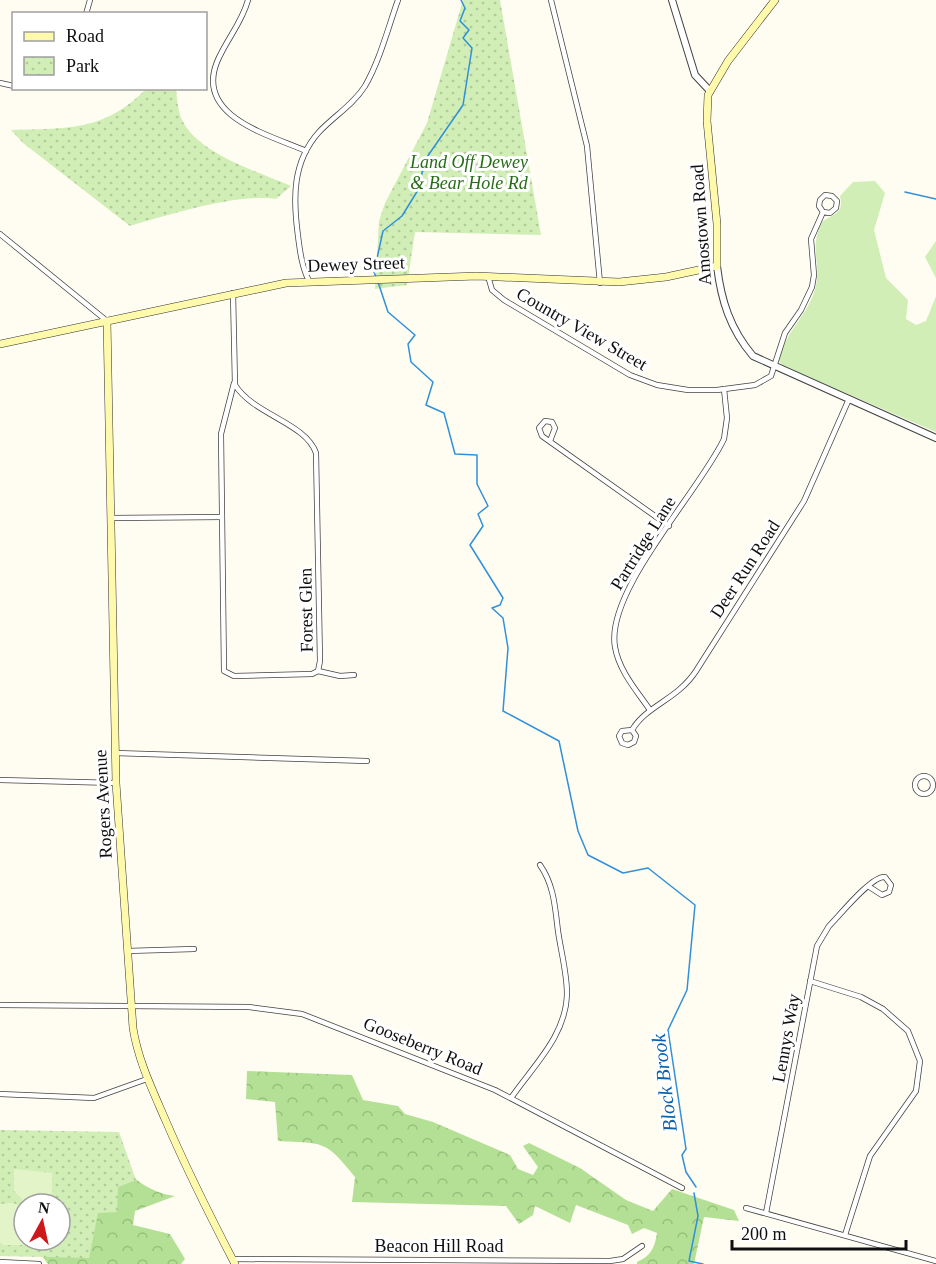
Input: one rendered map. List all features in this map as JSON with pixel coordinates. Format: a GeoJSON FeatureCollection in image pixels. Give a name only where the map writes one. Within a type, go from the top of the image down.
{"type":"FeatureCollection","features":[{"type":"Feature","properties":{"kind":"main road"},"geometry":{"type":"LineString","coordinates":[[710,91],[736,49],[775,0]]}},
{"type":"Feature","properties":{"kind":"main road","name":"Amostown Road"},"geometry":{"type":"LineString","coordinates":[[710,91],[707,121],[717,224],[717,266]]}},
{"type":"Feature","properties":{"kind":"main road","name":"Dewey Street"},"geometry":{"type":"LineString","coordinates":[[0,344],[233,293],[309,281],[489,276],[600,283],[655,279],[717,266]]}},
{"type":"Feature","properties":{"kind":"main road","name":"Rogers Avenue"},"geometry":{"type":"LineString","coordinates":[[107,321],[116,783],[131,1007],[136,1043],[147,1079],[233,1261]]}},
{"type":"Feature","properties":{"kind":"street"},"geometry":{"type":"LineString","coordinates":[[248,0],[216,66],[214,83],[217,98],[225,111],[238,121],[306,151]]}},
{"type":"Feature","properties":{"kind":"street"},"geometry":{"type":"LineString","coordinates":[[309,281],[303,268],[294,203],[297,177],[306,151],[318,133],[352,102],[365,86],[398,0]]}},
{"type":"Feature","properties":{"kind":"street"},"geometry":{"type":"LineString","coordinates":[[551,0],[588,146],[600,283]]}},
{"type":"Feature","properties":{"kind":"street"},"geometry":{"type":"LineString","coordinates":[[672,0],[695,75],[710,91]]}},
{"type":"Feature","properties":{"kind":"street"},"geometry":{"type":"LineString","coordinates":[[826,195],[833,196],[837,203],[835,210],[829,213],[823,212],[819,205],[820,198],[826,195]]}},
{"type":"Feature","properties":{"kind":"street"},"geometry":{"type":"LineString","coordinates":[[774,366],[784,333],[800,313],[812,287],[814,275],[812,239],[823,212]]}},
{"type":"Feature","properties":{"kind":"street"},"geometry":{"type":"LineString","coordinates":[[0,234],[107,321]]}},
{"type":"Feature","properties":{"kind":"street","name":"Amostown Road"},"geometry":{"type":"LineString","coordinates":[[717,266],[722,299],[737,337],[753,356],[936,438]]}},
{"type":"Feature","properties":{"kind":"street","name":"Country View Street"},"geometry":{"type":"LineString","coordinates":[[489,276],[491,288],[504,300],[636,378],[676,389],[724,389],[763,382],[771,376],[774,366]]}},
{"type":"Feature","properties":{"kind":"street","name":"Forest Glen"},"geometry":{"type":"LineString","coordinates":[[233,293],[234,383],[221,434],[225,672],[230,676],[308,675],[318,671],[319,480],[316,453],[312,444],[300,433],[250,403],[234,383]]}},
{"type":"Feature","properties":{"kind":"street","name":"Partridge Lane"},"geometry":{"type":"LineString","coordinates":[[650,710],[619,662],[614,641],[614,627],[627,592],[724,439],[727,418],[724,389]]}},
{"type":"Feature","properties":{"kind":"street","name":"Deer Run Road"},"geometry":{"type":"LineString","coordinates":[[632,730],[650,710],[675,696],[691,678],[804,501],[849,398]]}},
{"type":"Feature","properties":{"kind":"street"},"geometry":{"type":"LineString","coordinates":[[550,441],[669,526]]}},
{"type":"Feature","properties":{"kind":"street"},"geometry":{"type":"LineString","coordinates":[[111,518],[222,517]]}},
{"type":"Feature","properties":{"kind":"street"},"geometry":{"type":"LineString","coordinates":[[318,671],[340,676],[354,675]]}},
{"type":"Feature","properties":{"kind":"street"},"geometry":{"type":"LineString","coordinates":[[115,753],[367,761]]}},
{"type":"Feature","properties":{"kind":"street"},"geometry":{"type":"LineString","coordinates":[[931,779],[936,773]]}},
{"type":"Feature","properties":{"kind":"street"},"geometry":{"type":"LineString","coordinates":[[924,775],[931,779],[933,784],[930,792],[924,794],[917,791],[914,784],[918,777],[924,775]]}},
{"type":"Feature","properties":{"kind":"street"},"geometry":{"type":"LineString","coordinates":[[0,780],[116,783]]}},
{"type":"Feature","properties":{"kind":"street"},"geometry":{"type":"LineString","coordinates":[[511,1098],[551,1044],[566,1002],[566,979],[555,903],[550,882],[540,865]]}},
{"type":"Feature","properties":{"kind":"street"},"geometry":{"type":"LineString","coordinates":[[882,876],[887,878],[891,885],[889,892],[882,895],[868,886],[882,876]]}},
{"type":"Feature","properties":{"kind":"street","name":"Lennys Way"},"geometry":{"type":"LineString","coordinates":[[766,1213],[810,981],[822,934],[868,886]]}},
{"type":"Feature","properties":{"kind":"street"},"geometry":{"type":"LineString","coordinates":[[127,951],[194,949]]}},
{"type":"Feature","properties":{"kind":"street"},"geometry":{"type":"LineString","coordinates":[[810,981],[861,997],[883,1009],[908,1031],[916,1046],[920,1061],[920,1076],[916,1091],[870,1156],[845,1235]]}},
{"type":"Feature","properties":{"kind":"street","name":"Gooseberry Road"},"geometry":{"type":"LineString","coordinates":[[0,1005],[249,1007],[295,1012],[446,1069],[511,1098],[682,1188]]}},
{"type":"Feature","properties":{"kind":"street"},"geometry":{"type":"LineString","coordinates":[[0,1094],[94,1098],[147,1079]]}},
{"type":"Feature","properties":{"kind":"street"},"geometry":{"type":"LineString","coordinates":[[746,1208],[936,1261]]}},
{"type":"Feature","properties":{"kind":"street","name":"Beacon Hill Road"},"geometry":{"type":"LineString","coordinates":[[233,1261],[610,1261],[623,1259],[642,1246]]}},
{"type":"Feature","properties":{"kind":"street"},"geometry":{"type":"LineString","coordinates":[[0,1262],[39,1264]]}},
{"type":"Feature","properties":{"kind":"green space","name":"Land Off Dewey & Bear Hole Rd"},"geometry":{"type":"Polygon","coordinates":[[[463,0],[500,0],[541,235],[415,232],[407,285],[375,289],[379,221],[385,203],[427,123],[463,0]]]}},
{"type":"Feature","properties":{"kind":"green space"},"geometry":{"type":"Polygon","coordinates":[[[145,90],[176,90],[182,120],[201,143],[247,168],[291,186],[276,199],[242,199],[223,202],[130,226],[23,143],[11,130],[84,125],[116,113],[145,90]]]}},
{"type":"Feature","properties":{"kind":"green space"},"geometry":{"type":"Polygon","coordinates":[[[875,181],[885,193],[874,230],[886,278],[908,300],[906,319],[916,325],[926,321],[936,296],[936,432],[783,366],[779,361],[786,341],[813,296],[817,277],[816,239],[822,222],[839,210],[840,196],[853,182],[875,181]]]}},
{"type":"Feature","properties":{"kind":"green space"},"geometry":{"type":"Polygon","coordinates":[[[936,241],[936,278],[925,257],[936,241]]]}},
{"type":"Feature","properties":{"kind":"green space"},"geometry":{"type":"Polygon","coordinates":[[[247,1071],[352,1075],[363,1100],[398,1106],[405,1114],[433,1122],[510,1155],[518,1169],[533,1175],[538,1167],[523,1146],[529,1143],[580,1168],[626,1200],[653,1211],[672,1189],[734,1210],[739,1221],[704,1217],[694,1264],[637,1264],[652,1250],[657,1233],[644,1228],[632,1234],[628,1225],[576,1205],[570,1223],[535,1206],[533,1215],[519,1224],[506,1206],[352,1202],[355,1177],[330,1150],[315,1144],[278,1141],[275,1102],[246,1099],[247,1071]]]}},
{"type":"Feature","properties":{"kind":"green space"},"geometry":{"type":"Polygon","coordinates":[[[0,1130],[119,1132],[136,1180],[118,1187],[117,1212],[98,1213],[89,1258],[0,1256],[0,1130]]]}},
{"type":"Feature","properties":{"kind":"green space"},"geometry":{"type":"Polygon","coordinates":[[[117,1164],[151,1189],[175,1196],[135,1211],[133,1225],[170,1234],[185,1259],[181,1264],[48,1264],[41,1255],[45,1252],[72,1252],[72,1196],[117,1164]]]}},
{"type":"Feature","properties":{"kind":"green space"},"geometry":{"type":"Polygon","coordinates":[[[14,1169],[52,1173],[52,1192],[14,1191],[14,1169]]]}},
{"type":"Feature","properties":{"kind":"green space"},"geometry":{"type":"Polygon","coordinates":[[[12,1203],[12,1245],[3,1245],[0,1242],[0,1204],[12,1203]]]}},
{"type":"Feature","properties":{"kind":"waterway","name":"Block Brook"},"geometry":{"type":"LineString","coordinates":[[376,277],[374,272],[383,231],[402,216],[418,190],[425,160],[463,105],[472,48],[463,38],[469,30],[460,21],[465,8],[461,0]]}},
{"type":"Feature","properties":{"kind":"waterway"},"geometry":{"type":"LineString","coordinates":[[905,192],[936,199]]}},
{"type":"Feature","properties":{"kind":"waterway","name":"Block Brook"},"geometry":{"type":"LineString","coordinates":[[378,282],[388,312],[415,335],[408,344],[411,362],[433,382],[426,405],[444,413],[455,454],[477,455],[477,484],[488,506],[478,514],[483,526],[470,545],[503,598],[500,605],[492,608],[503,618],[508,648],[503,711],[559,741],[578,831],[588,855],[623,873],[648,868],[695,905],[687,990],[668,1030],[686,1149],[682,1155],[686,1172],[696,1187]]}},
{"type":"Feature","properties":{"kind":"waterway","name":"Block Brook"},"geometry":{"type":"LineString","coordinates":[[694,1193],[698,1216],[689,1261],[703,1264]]}}]}
